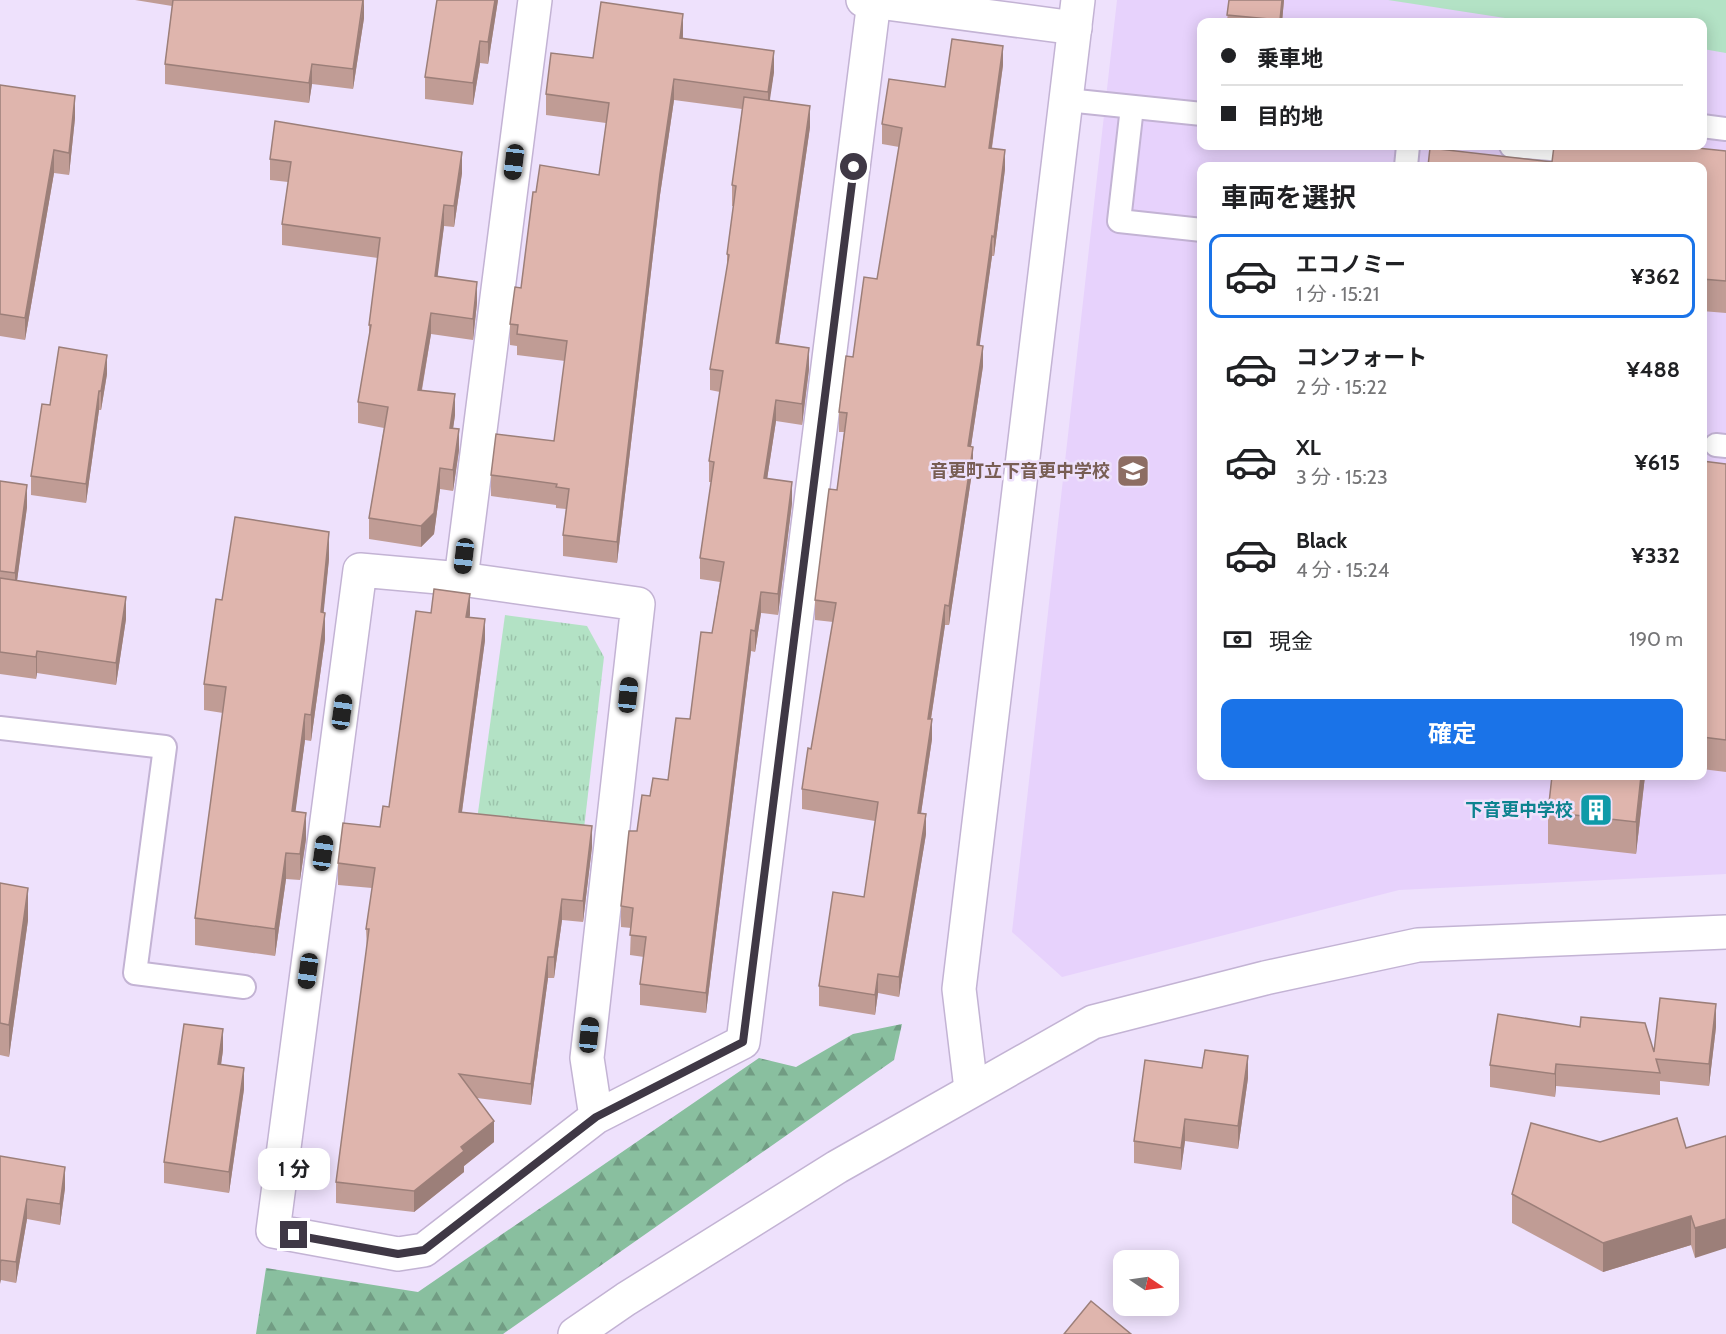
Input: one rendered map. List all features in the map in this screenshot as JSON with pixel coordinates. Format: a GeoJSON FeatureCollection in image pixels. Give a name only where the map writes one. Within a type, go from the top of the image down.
{"type":"FeatureCollection","features":[{"type":"Feature","properties":{"kind":"street"},"geometry":{"type":"LineString","coordinates":[[461,579],[535,0]]}},
{"type":"Feature","properties":{"kind":"street"},"geometry":{"type":"LineString","coordinates":[[596,1117],[587,1058],[638,604],[461,579],[360,570],[273,1231],[398,1254],[424,1250],[596,1117],[743,1042],[869,1],[1077,14],[959,989],[971,1089]]}},
{"type":"Feature","properties":{"kind":"street"},"geometry":{"type":"LineString","coordinates":[[575,1334],[626,1299],[837,1167],[971,1089],[1093,1022],[1265,978],[1407,947],[1726,932]]}},
{"type":"Feature","properties":{"kind":"lane"},"geometry":{"type":"LineString","coordinates":[[1067,100],[1197,114]]}},
{"type":"Feature","properties":{"kind":"lane"},"geometry":{"type":"LineString","coordinates":[[1132,107],[1119,221],[1197,229]]}},
{"type":"Feature","properties":{"kind":"lane"},"geometry":{"type":"LineString","coordinates":[[1707,127],[1726,129]]}},
{"type":"Feature","properties":{"kind":"lane"},"geometry":{"type":"LineString","coordinates":[[1563,150],[1589,152],[1589,150]]}},
{"type":"Feature","properties":{"kind":"lane"},"geometry":{"type":"LineString","coordinates":[[0,728],[165,747],[135,973],[244,987]]}},
{"type":"Feature","properties":{"kind":"shaded area","name":"音更町立下音更中学校"},"geometry":{"type":"Polygon","coordinates":[[[1117,0],[1726,0],[1726,874],[1399,890],[1062,977],[1012,932],[1117,0]]]}},
{"type":"Feature","properties":{"kind":"green space"},"geometry":{"type":"Polygon","coordinates":[[[1388,0],[1726,0],[1726,53],[1707,50],[1707,18],[1505,18],[1388,0]]]}},
{"type":"Feature","properties":{"kind":"green space"},"geometry":{"type":"Polygon","coordinates":[[[505,615],[587,626],[604,657],[583,837],[476,827],[505,615]]]}},
{"type":"Feature","properties":{"kind":"green space"},"geometry":{"type":"Polygon","coordinates":[[[902,1024],[894,1060],[503,1334],[256,1334],[266,1268],[418,1292],[759,1058],[796,1067],[853,1034],[902,1024]]]}},
{"type":"Feature","properties":{"kind":"building"},"geometry":{"type":"Polygon","coordinates":[[[173,0],[363,0],[353,69],[312,64],[309,83],[165,64],[173,0]]]}},
{"type":"Feature","properties":{"kind":"building"},"geometry":{"type":"Polygon","coordinates":[[[437,0],[495,0],[488,42],[480,41],[473,83],[425,77],[437,0]]]}},
{"type":"Feature","properties":{"kind":"building"},"geometry":{"type":"Polygon","coordinates":[[[1229,0],[1282,0],[1280,18],[1227,15],[1229,0]]]}},
{"type":"Feature","properties":{"kind":"building"},"geometry":{"type":"Polygon","coordinates":[[[601,2],[683,14],[680,38],[774,51],[768,92],[674,79],[660,174],[617,542],[563,535],[569,489],[556,487],[557,484],[491,475],[496,434],[554,441],[567,341],[517,334],[518,325],[510,324],[515,287],[521,288],[533,192],[536,192],[540,165],[599,175],[609,103],[546,94],[551,53],[593,58],[601,2]]]}},
{"type":"Feature","properties":{"kind":"building"},"geometry":{"type":"Polygon","coordinates":[[[952,39],[1003,46],[989,148],[1005,150],[977,345],[983,346],[968,446],[973,447],[949,606],[945,605],[928,719],[932,719],[918,813],[926,814],[899,977],[878,974],[875,995],[819,986],[833,892],[864,897],[878,802],[802,789],[836,603],[815,600],[829,489],[837,490],[847,413],[839,412],[846,356],[853,357],[864,277],[877,279],[902,128],[882,124],[889,79],[945,87],[952,39]]]}},
{"type":"Feature","properties":{"kind":"building"},"geometry":{"type":"Polygon","coordinates":[[[0,85],[75,96],[69,153],[54,150],[25,318],[0,314],[0,85]]]}},
{"type":"Feature","properties":{"kind":"building"},"geometry":{"type":"Polygon","coordinates":[[[744,97],[810,106],[776,343],[809,348],[802,404],[776,400],[764,478],[792,482],[778,594],[761,592],[755,631],[751,630],[706,993],[640,984],[646,937],[630,935],[633,908],[621,906],[629,831],[637,831],[642,795],[650,796],[653,778],[668,780],[676,718],[690,719],[701,632],[712,633],[724,562],[700,558],[714,462],[709,461],[723,371],[710,369],[729,255],[727,254],[736,186],[732,185],[744,97]]]}},
{"type":"Feature","properties":{"kind":"building"},"geometry":{"type":"Polygon","coordinates":[[[275,121],[462,152],[454,206],[444,205],[435,276],[477,282],[473,319],[431,313],[418,390],[455,394],[450,428],[459,429],[453,470],[440,468],[434,513],[421,526],[369,518],[388,407],[358,402],[371,325],[369,325],[380,238],[282,224],[291,162],[270,159],[275,121]]]}},
{"type":"Feature","properties":{"kind":"building"},"geometry":{"type":"Polygon","coordinates":[[[1707,149],[1726,151],[1726,281],[1707,279],[1707,162],[1552,162],[1554,150],[1707,149]]]}},
{"type":"Feature","properties":{"kind":"building"},"geometry":{"type":"Polygon","coordinates":[[[1430,150],[1552,162],[1428,162],[1430,150]]]}},
{"type":"Feature","properties":{"kind":"building"},"geometry":{"type":"Polygon","coordinates":[[[59,347],[107,355],[101,391],[99,391],[86,484],[31,476],[42,404],[50,405],[59,347]]]}},
{"type":"Feature","properties":{"kind":"building"},"geometry":{"type":"Polygon","coordinates":[[[1707,462],[1726,464],[1726,740],[1707,738],[1707,462]]]}},
{"type":"Feature","properties":{"kind":"building"},"geometry":{"type":"Polygon","coordinates":[[[0,481],[27,485],[15,573],[0,571],[0,481]]]}},
{"type":"Feature","properties":{"kind":"building"},"geometry":{"type":"Polygon","coordinates":[[[235,517],[329,532],[321,612],[325,613],[311,715],[305,714],[292,811],[306,813],[300,854],[286,853],[275,929],[195,918],[226,687],[204,684],[216,599],[222,600],[235,517]]]}},
{"type":"Feature","properties":{"kind":"building"},"geometry":{"type":"Polygon","coordinates":[[[0,578],[126,597],[116,663],[37,651],[36,657],[0,652],[0,578]]]}},
{"type":"Feature","properties":{"kind":"building"},"geometry":{"type":"Polygon","coordinates":[[[434,589],[470,594],[466,617],[485,619],[459,812],[592,826],[583,901],[562,899],[554,957],[548,957],[531,1084],[459,1074],[494,1121],[461,1147],[464,1151],[414,1191],[336,1182],[375,868],[338,863],[343,823],[380,827],[383,806],[389,807],[416,611],[431,613],[434,589]]]}},
{"type":"Feature","properties":{"kind":"building"},"geometry":{"type":"Polygon","coordinates":[[[1552,780],[1641,780],[1636,822],[1548,812],[1552,780]]]}},
{"type":"Feature","properties":{"kind":"building"},"geometry":{"type":"Polygon","coordinates":[[[0,883],[28,888],[9,1025],[0,1023],[0,883]]]}},
{"type":"Feature","properties":{"kind":"building"},"geometry":{"type":"Polygon","coordinates":[[[1660,998],[1716,1004],[1709,1064],[1656,1059],[1660,1073],[1556,1064],[1555,1074],[1490,1065],[1498,1014],[1580,1027],[1581,1017],[1645,1023],[1654,1052],[1660,998]]]}},
{"type":"Feature","properties":{"kind":"building"},"geometry":{"type":"Polygon","coordinates":[[[184,1024],[223,1029],[218,1064],[244,1068],[229,1172],[164,1162],[184,1024]]]}},
{"type":"Feature","properties":{"kind":"building"},"geometry":{"type":"Polygon","coordinates":[[[1205,1050],[1248,1056],[1238,1126],[1185,1119],[1181,1148],[1134,1141],[1145,1060],[1202,1068],[1205,1050]]]}},
{"type":"Feature","properties":{"kind":"building"},"geometry":{"type":"Polygon","coordinates":[[[1677,1118],[1686,1148],[1726,1136],[1726,1219],[1695,1228],[1691,1216],[1603,1243],[1512,1194],[1531,1123],[1600,1142],[1677,1118]]]}},
{"type":"Feature","properties":{"kind":"building"},"geometry":{"type":"Polygon","coordinates":[[[0,1156],[65,1167],[60,1204],[27,1199],[16,1262],[1,1260],[0,1264],[0,1156]]]}},
{"type":"Feature","properties":{"kind":"building"},"geometry":{"type":"Polygon","coordinates":[[[1091,1301],[1131,1334],[1064,1334],[1091,1301]]]}},
{"type":"Feature","properties":{"kind":"place","name":"音更町立下音更中学校"},"geometry":{"type":"Point","coordinates":[1133,471]}},
{"type":"Feature","properties":{"kind":"place","name":"下音更中学校"},"geometry":{"type":"Point","coordinates":[1596,810]}},
{"type":"Feature","properties":{"kind":"route"},"geometry":{"type":"LineString","coordinates":[[294,1235],[398,1254],[424,1250],[596,1117],[743,1042],[854,167]]}}]}
